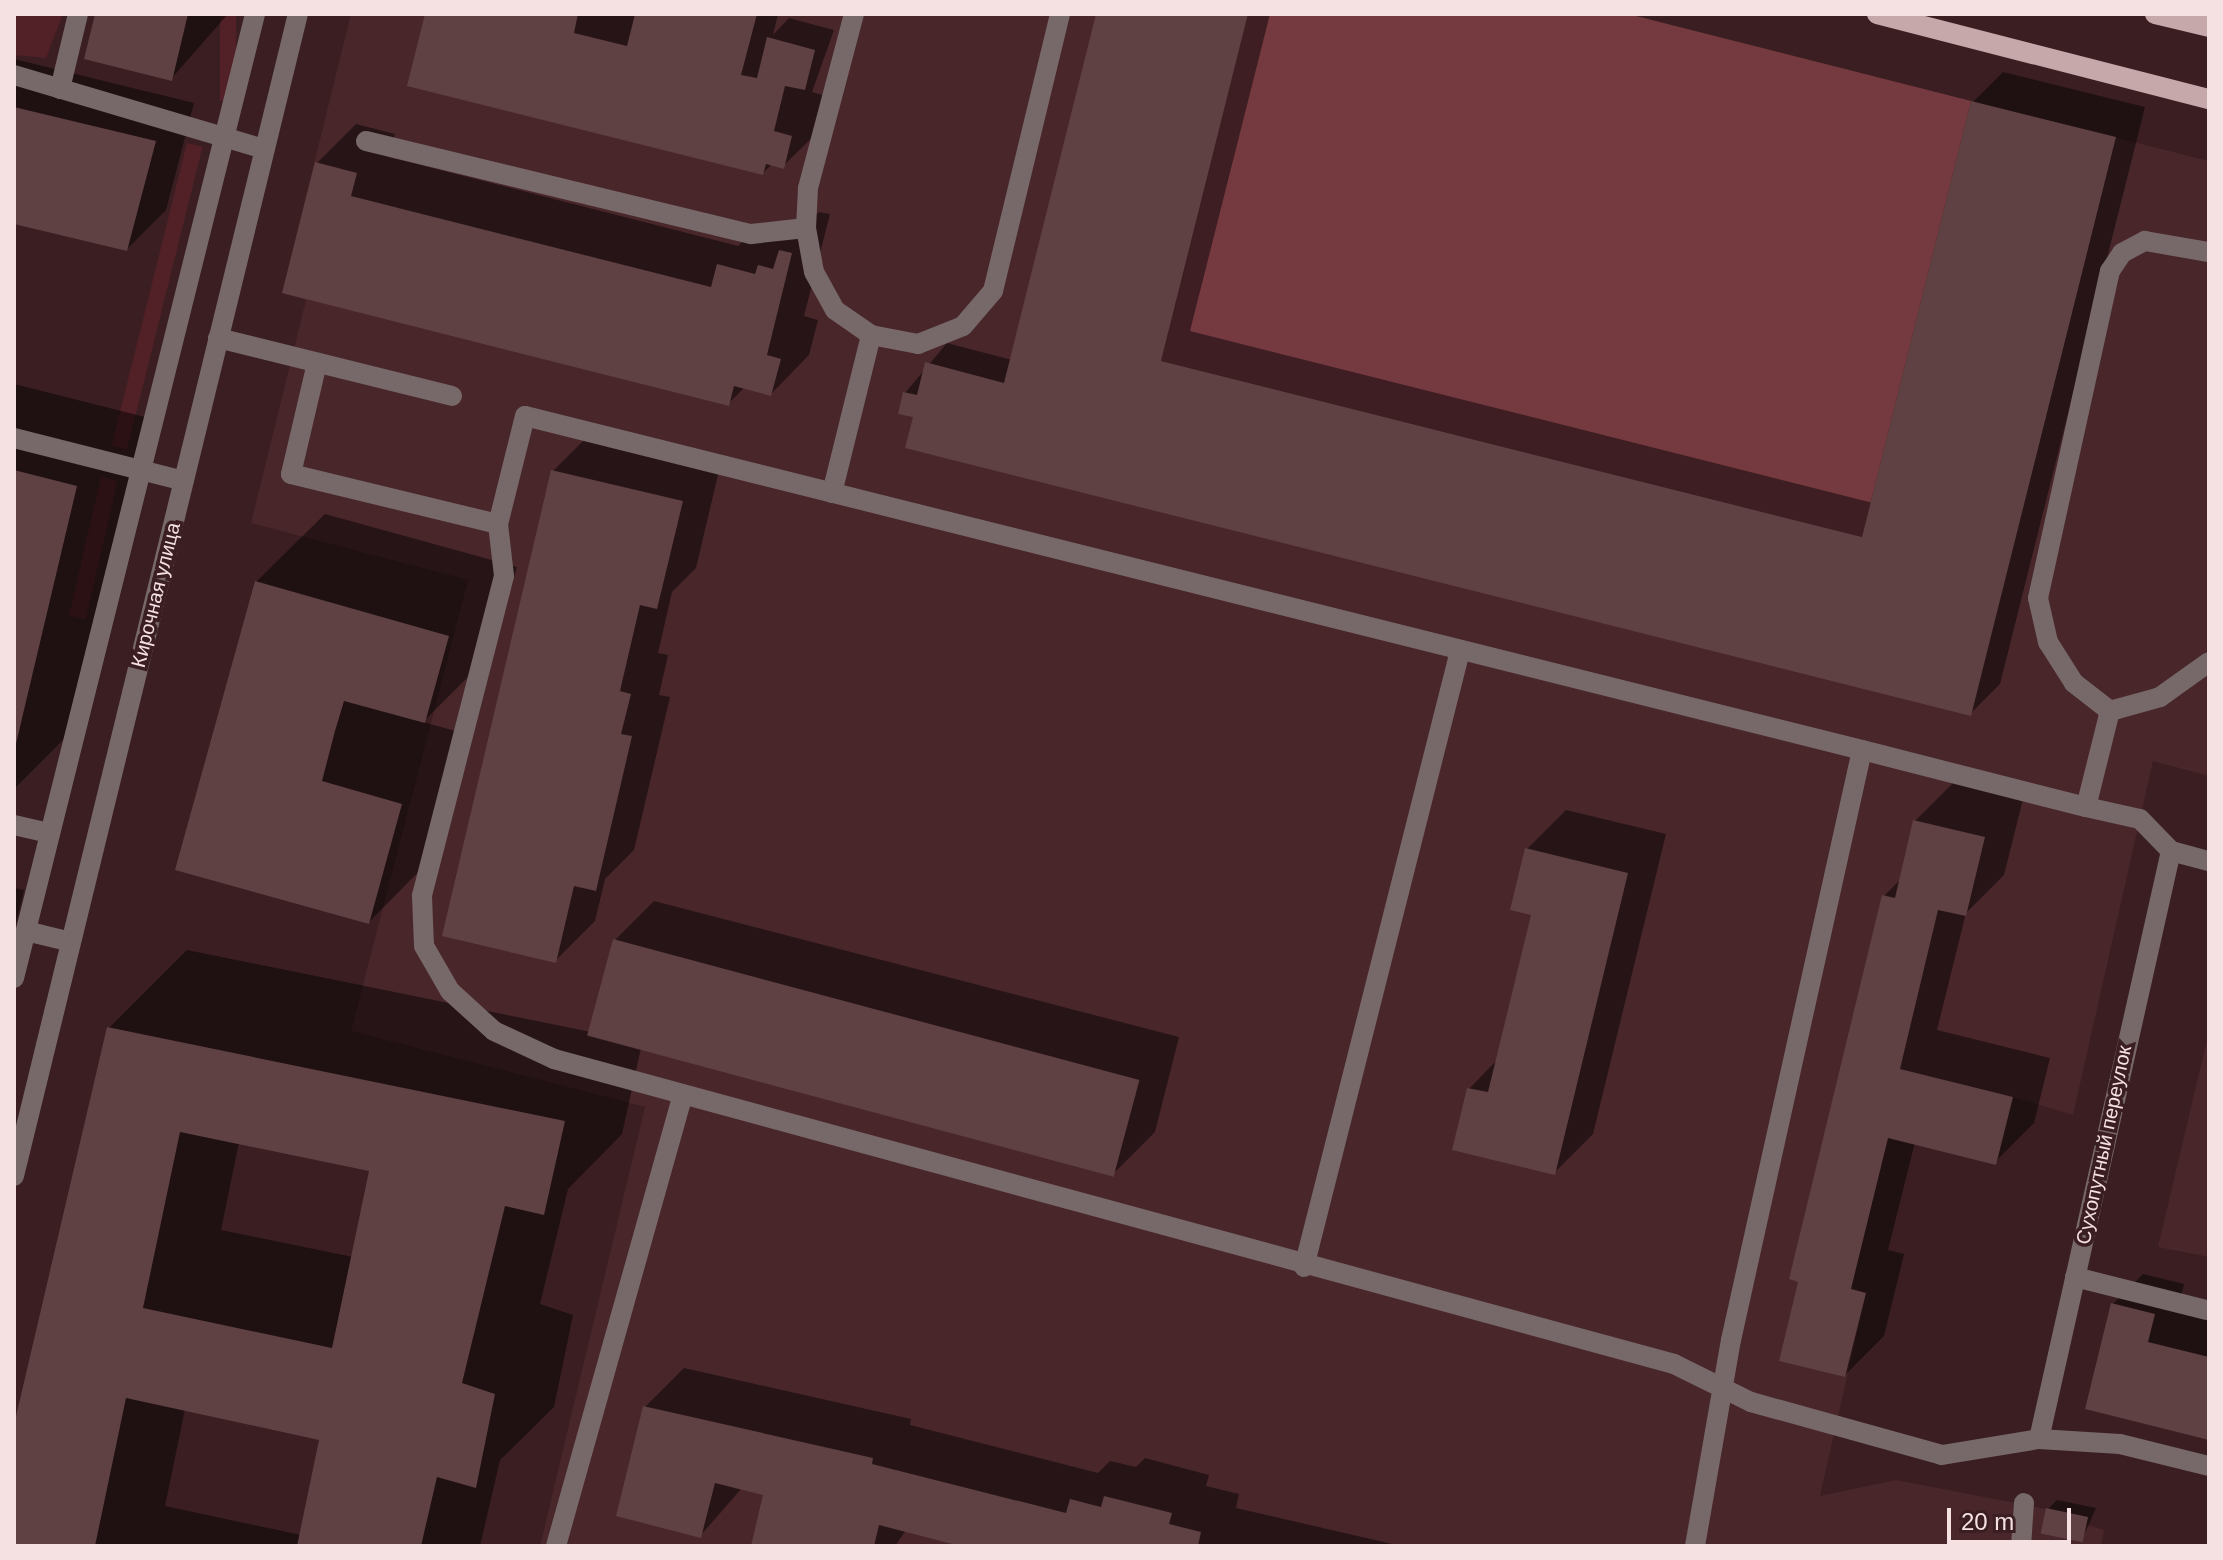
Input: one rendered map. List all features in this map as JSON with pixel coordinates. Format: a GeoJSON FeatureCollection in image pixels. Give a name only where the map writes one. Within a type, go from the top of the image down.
{"type":"FeatureCollection","features":[{"type":"Feature","properties":{"kind":"main road"},"geometry":{"type":"LineString","coordinates":[[1877,14],[2209,99]]}},
{"type":"Feature","properties":{"kind":"main road"},"geometry":{"type":"LineString","coordinates":[[2155,14],[2198,21]]}},
{"type":"Feature","properties":{"kind":"street"},"geometry":{"type":"LineString","coordinates":[[60,89],[78,14]]}},
{"type":"Feature","properties":{"kind":"street"},"geometry":{"type":"LineString","coordinates":[[14,978],[255,14]]}},
{"type":"Feature","properties":{"kind":"street","name":"Кирочная улица"},"geometry":{"type":"LineString","coordinates":[[14,1176],[298,14]]}},
{"type":"Feature","properties":{"kind":"street"},"geometry":{"type":"LineString","coordinates":[[854,14],[808,188],[806,228],[814,272],[835,310],[871,335],[918,344],[963,326],[993,291],[1060,14]]}},
{"type":"Feature","properties":{"kind":"street"},"geometry":{"type":"LineString","coordinates":[[14,75],[264,149]]}},
{"type":"Feature","properties":{"kind":"street"},"geometry":{"type":"LineString","coordinates":[[366,141],[751,234],[806,228]]}},
{"type":"Feature","properties":{"kind":"street"},"geometry":{"type":"LineString","coordinates":[[2110,711],[2074,683],[2048,642],[2038,598],[2110,271],[2122,253],[2145,241],[2209,252]]}},
{"type":"Feature","properties":{"kind":"street"},"geometry":{"type":"LineString","coordinates":[[832,493],[871,335]]}},
{"type":"Feature","properties":{"kind":"street"},"geometry":{"type":"LineString","coordinates":[[218,338],[452,396]]}},
{"type":"Feature","properties":{"kind":"street"},"geometry":{"type":"LineString","coordinates":[[317,363],[291,474],[498,524]]}},
{"type":"Feature","properties":{"kind":"street"},"geometry":{"type":"LineString","coordinates":[[2209,861],[2171,851],[2140,819],[525,416],[498,524],[504,576],[422,896],[424,946],[450,991],[494,1031],[554,1059],[1304,1267],[1674,1364],[1724,1388],[1942,1455],[2039,1439],[2120,1444],[2209,1466]]}},
{"type":"Feature","properties":{"kind":"street"},"geometry":{"type":"LineString","coordinates":[[14,438],[184,481]]}},
{"type":"Feature","properties":{"kind":"street"},"geometry":{"type":"LineString","coordinates":[[1304,1267],[1460,651]]}},
{"type":"Feature","properties":{"kind":"street"},"geometry":{"type":"LineString","coordinates":[[2110,711],[2160,697],[2209,662]]}},
{"type":"Feature","properties":{"kind":"street"},"geometry":{"type":"LineString","coordinates":[[2086,807],[2110,711]]}},
{"type":"Feature","properties":{"kind":"street"},"geometry":{"type":"LineString","coordinates":[[1695,1546],[1724,1388],[1862,750]]}},
{"type":"Feature","properties":{"kind":"street"},"geometry":{"type":"LineString","coordinates":[[14,825],[50,833]]}},
{"type":"Feature","properties":{"kind":"street","name":"Сухопутный переулок"},"geometry":{"type":"LineString","coordinates":[[2039,1439],[2171,851]]}},
{"type":"Feature","properties":{"kind":"street"},"geometry":{"type":"LineString","coordinates":[[26,931],[71,942]]}},
{"type":"Feature","properties":{"kind":"street"},"geometry":{"type":"LineString","coordinates":[[556,1546],[683,1095]]}},
{"type":"Feature","properties":{"kind":"street"},"geometry":{"type":"LineString","coordinates":[[2075,1277],[2206,1310]]}},
{"type":"Feature","properties":{"kind":"street"},"geometry":{"type":"LineString","coordinates":[[2021,1546],[2024,1503]]}},
{"type":"Feature","properties":{"kind":"shaded area"},"geometry":{"type":"Polygon","coordinates":[[[14,14],[63,14],[46,58],[14,55],[14,14]]]}},
{"type":"Feature","properties":{"kind":"shaded area"},"geometry":{"type":"Polygon","coordinates":[[[220,14],[236,14],[236,101],[220,101],[220,14]]]}},
{"type":"Feature","properties":{"kind":"shaded area"},"geometry":{"type":"Polygon","coordinates":[[[351,14],[1628,14],[2209,161],[2209,776],[2153,761],[2073,1115],[2013,1097],[1888,1138],[1851,1288],[1866,1293],[1820,1496],[1896,1480],[2088,1517],[2087,1525],[2104,1530],[2101,1546],[540,1546],[645,1107],[351,1031],[468,580],[251,523],[306,300],[282,293],[351,14]]]}},
{"type":"Feature","properties":{"kind":"shaded area"},"geometry":{"type":"Polygon","coordinates":[[[1248,14],[1628,14],[1971,101],[1862,537],[1161,361],[1248,14]]]}},
{"type":"Feature","properties":{"kind":"shaded area"},"geometry":{"type":"Polygon","coordinates":[[[187,143],[203,147],[127,450],[112,446],[187,143]]]}},
{"type":"Feature","properties":{"kind":"shaded area"},"geometry":{"type":"Polygon","coordinates":[[[101,477],[118,481],[86,619],[69,615],[101,477]]]}},
{"type":"Feature","properties":{"kind":"shaded area"},"geometry":{"type":"Polygon","coordinates":[[[2209,1031],[2209,1257],[2158,1247],[2209,1031]]]}},
{"type":"Feature","properties":{"kind":"building"},"geometry":{"type":"Polygon","coordinates":[[[95,14],[188,14],[172,81],[84,59],[95,14]]]}},
{"type":"Feature","properties":{"kind":"building"},"geometry":{"type":"Polygon","coordinates":[[[425,14],[578,14],[574,33],[627,46],[635,14],[757,14],[741,75],[757,78],[767,37],[815,50],[805,90],[785,86],[774,131],[792,136],[784,169],[766,164],[763,175],[407,86],[425,14]]]}},
{"type":"Feature","properties":{"kind":"building"},"geometry":{"type":"Polygon","coordinates":[[[1096,14],[1248,14],[1161,361],[1862,537],[1971,101],[2116,137],[1971,716],[905,448],[913,417],[898,414],[903,392],[917,395],[925,362],[1004,383],[1096,14]]]}},
{"type":"Feature","properties":{"kind":"building"},"geometry":{"type":"Polygon","coordinates":[[[14,107],[156,141],[127,251],[14,224],[14,107]]]}},
{"type":"Feature","properties":{"kind":"building"},"geometry":{"type":"Polygon","coordinates":[[[315,162],[357,173],[351,196],[711,287],[717,264],[755,274],[758,265],[773,269],[779,250],[792,253],[767,355],[781,359],[771,396],[734,386],[729,406],[282,293],[315,162]]]}},
{"type":"Feature","properties":{"kind":"building"},"geometry":{"type":"Polygon","coordinates":[[[14,470],[77,486],[15,748],[14,748],[14,470]]]}},
{"type":"Feature","properties":{"kind":"building"},"geometry":{"type":"Polygon","coordinates":[[[551,470],[683,501],[657,609],[640,605],[620,691],[631,694],[621,734],[632,736],[596,891],[574,886],[556,963],[442,936],[551,470]]]}},
{"type":"Feature","properties":{"kind":"building"},"geometry":{"type":"Polygon","coordinates":[[[255,581],[449,636],[425,723],[344,701],[335,731],[322,781],[402,804],[369,924],[175,870],[255,581]]]}},
{"type":"Feature","properties":{"kind":"building"},"geometry":{"type":"Polygon","coordinates":[[[1913,820],[1985,837],[1966,916],[1938,910],[1900,1069],[2013,1097],[1996,1165],[1888,1138],[1851,1289],[1866,1293],[1845,1377],[1779,1361],[1798,1282],[1789,1279],[1882,895],[1895,898],[1913,820]]]}},
{"type":"Feature","properties":{"kind":"building"},"geometry":{"type":"Polygon","coordinates":[[[1525,848],[1628,873],[1555,1175],[1452,1150],[1467,1088],[1488,1092],[1531,915],[1510,910],[1525,848]]]}},
{"type":"Feature","properties":{"kind":"building"},"geometry":{"type":"Polygon","coordinates":[[[613,939],[1139,1080],[1114,1177],[587,1036],[613,939]]]}},
{"type":"Feature","properties":{"kind":"building"},"geometry":{"type":"Polygon","coordinates":[[[107,1027],[565,1121],[544,1215],[505,1206],[462,1383],[495,1394],[476,1488],[437,1477],[421,1546],[297,1546],[319,1440],[126,1398],[95,1546],[14,1546],[14,1425],[107,1027]],[[180,1132],[143,1308],[332,1348],[369,1171],[180,1132]]]}},
{"type":"Feature","properties":{"kind":"building"},"geometry":{"type":"Polygon","coordinates":[[[2111,1303],[2155,1314],[2148,1342],[2209,1357],[2209,1440],[2085,1409],[2111,1303]]]}},
{"type":"Feature","properties":{"kind":"building"},"geometry":{"type":"Polygon","coordinates":[[[643,1406],[873,1458],[872,1464],[1066,1513],[1070,1499],[1101,1507],[1104,1496],[1172,1513],[1169,1524],[1201,1532],[1198,1546],[960,1546],[879,1525],[874,1546],[751,1546],[763,1495],[715,1483],[701,1538],[616,1516],[643,1406]]]}},
{"type":"Feature","properties":{"kind":"building"},"geometry":{"type":"Polygon","coordinates":[[[2046,1508],[2088,1517],[2083,1542],[2041,1533],[2046,1508]]]}}]}
